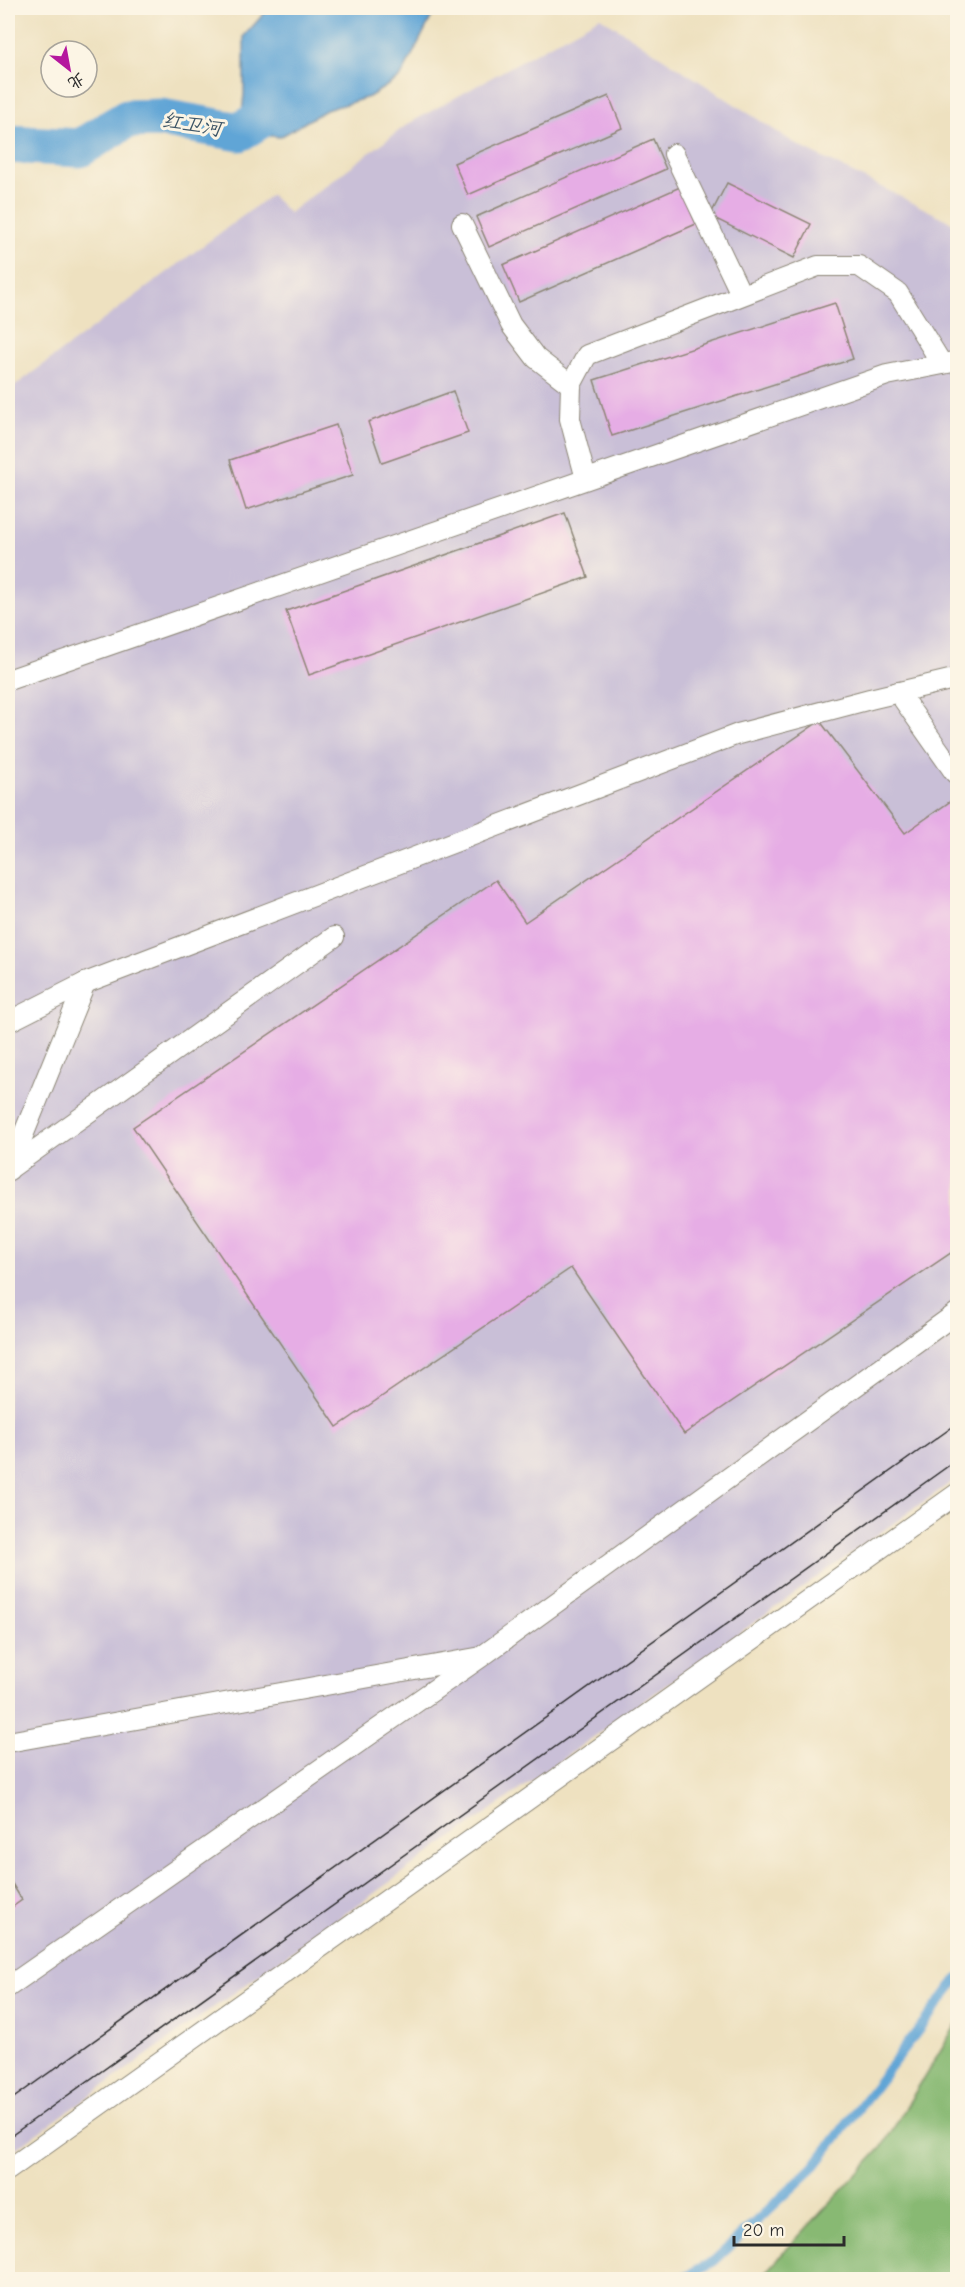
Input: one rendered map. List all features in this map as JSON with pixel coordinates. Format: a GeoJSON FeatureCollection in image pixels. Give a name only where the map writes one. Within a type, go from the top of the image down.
{"type":"FeatureCollection","features":[{"type":"Feature","properties":{"kind":"lane"},"geometry":{"type":"LineString","coordinates":[[674,154],[741,294]]}},
{"type":"Feature","properties":{"kind":"lane"},"geometry":{"type":"LineString","coordinates":[[462,224],[511,325],[536,358],[571,385]]}},
{"type":"Feature","properties":{"kind":"lane"},"geometry":{"type":"LineString","coordinates":[[8,680],[887,375],[950,363],[898,293],[859,266],[818,266],[587,355],[571,385],[570,419],[586,479]]}},
{"type":"Feature","properties":{"kind":"lane"},"geometry":{"type":"LineString","coordinates":[[8,1022],[85,983],[738,734],[957,678]]}},
{"type":"Feature","properties":{"kind":"lane"},"geometry":{"type":"LineString","coordinates":[[898,692],[954,773]]}},
{"type":"Feature","properties":{"kind":"lane"},"geometry":{"type":"LineString","coordinates":[[8,1172],[334,937]]}},
{"type":"Feature","properties":{"kind":"lane"},"geometry":{"type":"LineString","coordinates":[[8,1172],[85,983]]}},
{"type":"Feature","properties":{"kind":"lane"},"geometry":{"type":"LineString","coordinates":[[8,1988],[481,1657],[957,1312]]}},
{"type":"Feature","properties":{"kind":"lane"},"geometry":{"type":"LineString","coordinates":[[8,2170],[957,1493]]}},
{"type":"Feature","properties":{"kind":"lane"},"geometry":{"type":"LineString","coordinates":[[8,1742],[481,1657]]}},
{"type":"Feature","properties":{"kind":"shaded area"},"geometry":{"type":"Polygon","coordinates":[[[600,17],[799,146],[957,225],[957,1478],[8,2154],[8,391],[271,195],[289,213],[408,124],[600,17]]]}},
{"type":"Feature","properties":{"kind":"green space"},"geometry":{"type":"Polygon","coordinates":[[[957,2023],[957,2279],[759,2279],[882,2147],[957,2023]]]}},
{"type":"Feature","properties":{"kind":"water"},"geometry":{"type":"Polygon","coordinates":[[[269,8],[436,8],[401,77],[369,97],[326,110],[280,137],[240,132],[244,94],[244,36],[269,8]]]}},
{"type":"Feature","properties":{"kind":"building"},"geometry":{"type":"Polygon","coordinates":[[[609,96],[622,128],[468,195],[454,163],[609,96]]]}},
{"type":"Feature","properties":{"kind":"building"},"geometry":{"type":"Polygon","coordinates":[[[653,139],[666,169],[489,247],[476,217],[653,139]]]}},
{"type":"Feature","properties":{"kind":"building"},"geometry":{"type":"Polygon","coordinates":[[[727,183],[811,224],[794,258],[710,216],[727,183]]]}},
{"type":"Feature","properties":{"kind":"building"},"geometry":{"type":"Polygon","coordinates":[[[680,187],[696,224],[519,302],[503,265],[680,187]]]}},
{"type":"Feature","properties":{"kind":"building"},"geometry":{"type":"Polygon","coordinates":[[[835,303],[853,359],[612,436],[594,380],[835,303]]]}},
{"type":"Feature","properties":{"kind":"building"},"geometry":{"type":"Polygon","coordinates":[[[453,391],[468,433],[382,463],[368,422],[453,391]]]}},
{"type":"Feature","properties":{"kind":"building"},"geometry":{"type":"Polygon","coordinates":[[[336,425],[353,475],[246,510],[230,460],[336,425]]]}},
{"type":"Feature","properties":{"kind":"building"},"geometry":{"type":"Polygon","coordinates":[[[565,513],[588,577],[309,675],[286,611],[565,513]]]}},
{"type":"Feature","properties":{"kind":"building"},"geometry":{"type":"Polygon","coordinates":[[[820,721],[905,833],[958,796],[958,1248],[684,1434],[571,1268],[337,1427],[133,1127],[496,880],[525,922],[820,721]]]}},
{"type":"Feature","properties":{"kind":"building"},"geometry":{"type":"Polygon","coordinates":[[[8,1877],[22,1900],[8,1910],[8,1877]]]}},
{"type":"Feature","properties":{"kind":"waterway","name":"红卫河"},"geometry":{"type":"LineString","coordinates":[[8,144],[80,148],[127,119],[161,118],[240,132],[286,103]]}},
{"type":"Feature","properties":{"kind":"waterway"},"geometry":{"type":"LineString","coordinates":[[679,2280],[714,2261],[813,2168],[958,1978]]}},
{"type":"Feature","properties":{"kind":"tram line"},"geometry":{"type":"LineString","coordinates":[[8,2102],[958,1423]]}},
{"type":"Feature","properties":{"kind":"tram line"},"geometry":{"type":"LineString","coordinates":[[8,2138],[958,1459]]}}]}
